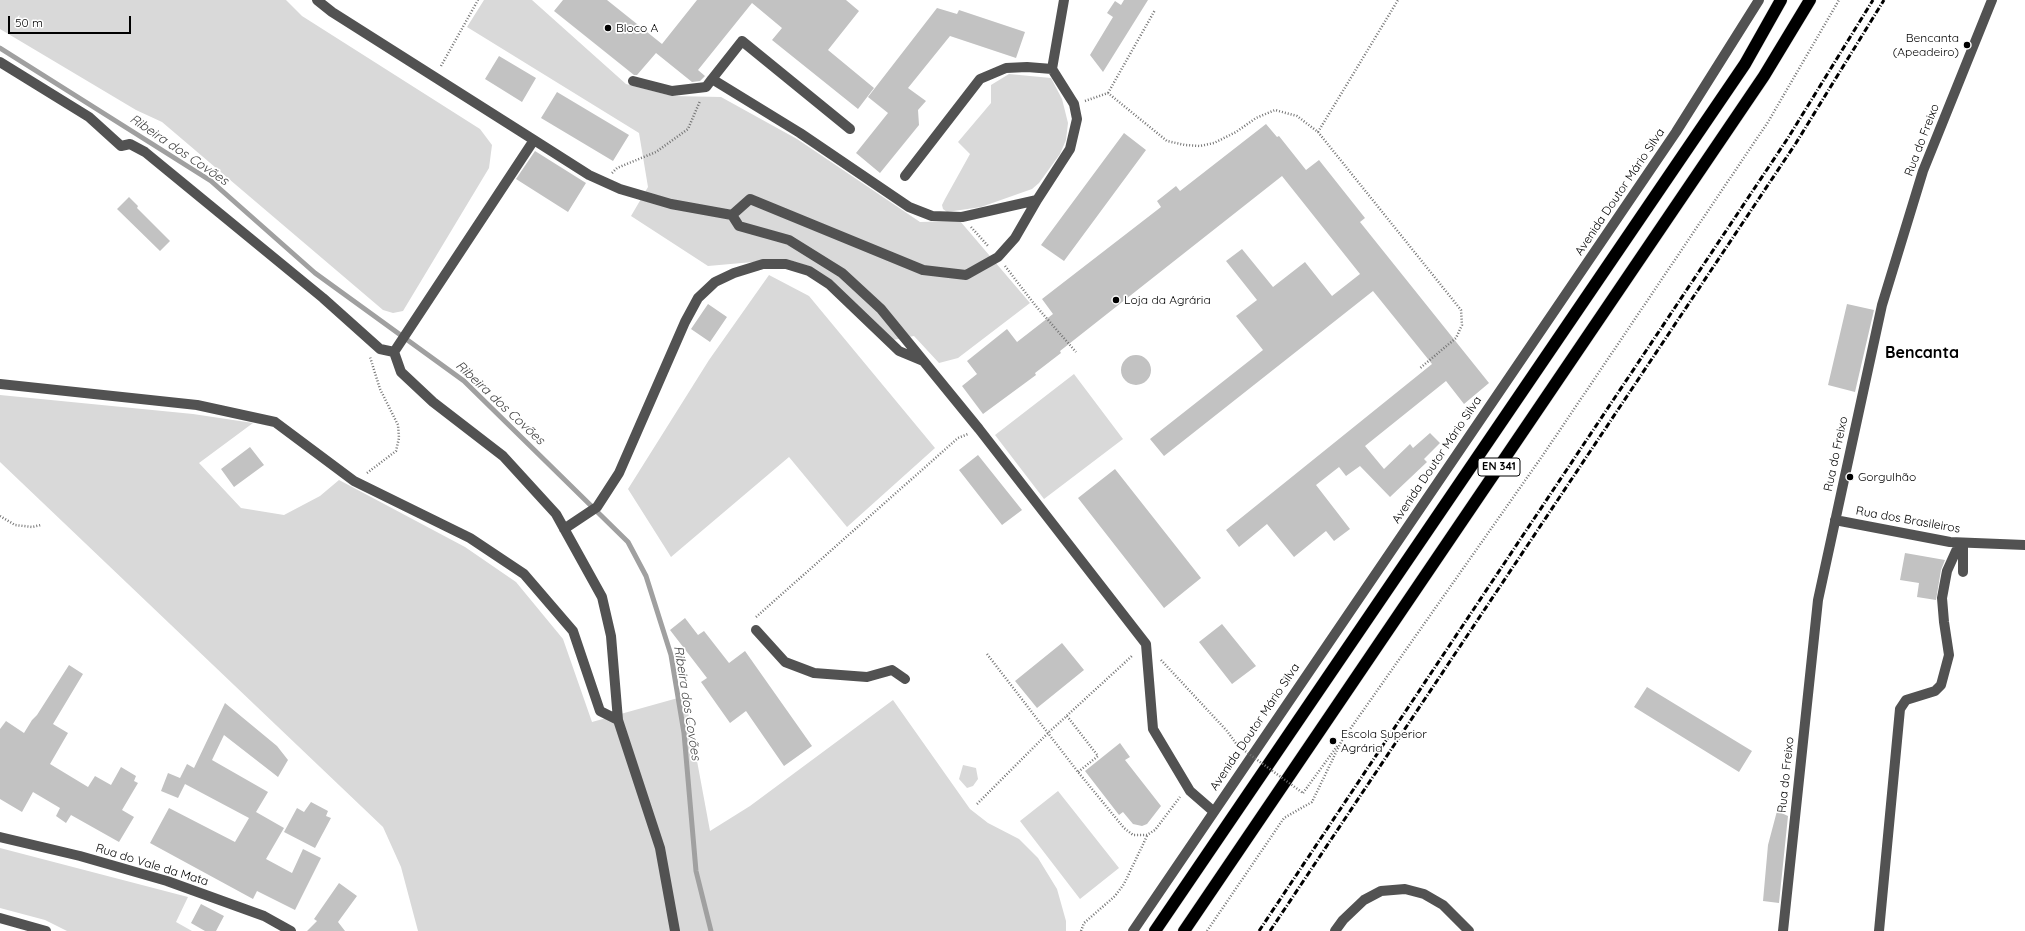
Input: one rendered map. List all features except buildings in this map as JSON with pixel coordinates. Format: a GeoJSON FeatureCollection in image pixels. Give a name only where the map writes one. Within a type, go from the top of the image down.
{"type":"FeatureCollection","features":[{"type":"Feature","properties":{"kind":"highway","name":"EN 341"},"geometry":{"type":"LineString","coordinates":[[1155,931],[1745,64],[1781,0]]}},
{"type":"Feature","properties":{"kind":"highway","name":"EN 341"},"geometry":{"type":"LineString","coordinates":[[1184,931],[1759,82],[1810,0]]}},
{"type":"Feature","properties":{"kind":"street"},"geometry":{"type":"LineString","coordinates":[[316,0],[332,12],[589,175],[620,189],[671,204],[732,215],[739,226],[790,240],[842,273],[881,309],[925,361],[1146,644],[1153,729],[1187,787],[1213,811]]}},
{"type":"Feature","properties":{"kind":"street"},"geometry":{"type":"LineString","coordinates":[[732,215],[750,199],[923,270],[966,275],[998,257],[1015,238],[1070,148],[1077,119],[1074,104],[1052,70],[1064,0]]}},
{"type":"Feature","properties":{"kind":"street","name":"Avenida Doutor Mário Silva"},"geometry":{"type":"LineString","coordinates":[[1133,931],[1213,811],[1676,132],[1759,0]]}},
{"type":"Feature","properties":{"kind":"street","name":"Rua do Freixo"},"geometry":{"type":"LineString","coordinates":[[1783,931],[1818,600],[1885,297],[1923,171],[1992,0]]}},
{"type":"Feature","properties":{"kind":"street"},"geometry":{"type":"LineString","coordinates":[[634,81],[672,91],[709,83],[742,41],[850,129]]}},
{"type":"Feature","properties":{"kind":"street"},"geometry":{"type":"LineString","coordinates":[[0,62],[89,117],[121,146],[130,144],[145,152],[317,293],[380,350],[394,352]]}},
{"type":"Feature","properties":{"kind":"street"},"geometry":{"type":"LineString","coordinates":[[905,176],[980,79],[1006,68],[1027,67],[1052,70]]}},
{"type":"Feature","properties":{"kind":"street"},"geometry":{"type":"LineString","coordinates":[[709,83],[800,133],[909,207],[932,216],[962,217],[1038,200]]}},
{"type":"Feature","properties":{"kind":"street"},"geometry":{"type":"LineString","coordinates":[[394,352],[534,140]]}},
{"type":"Feature","properties":{"kind":"street"},"geometry":{"type":"LineString","coordinates":[[564,529],[597,507],[619,472],[685,322],[698,298],[715,282],[734,273],[763,264],[786,264],[809,271],[829,284],[899,351],[925,361]]}},
{"type":"Feature","properties":{"kind":"street"},"geometry":{"type":"LineString","coordinates":[[394,352],[401,372],[433,402],[503,456],[556,514],[602,597],[611,636],[618,720],[660,848],[675,931]]}},
{"type":"Feature","properties":{"kind":"street"},"geometry":{"type":"LineString","coordinates":[[0,384],[197,405],[275,422],[354,481],[470,538],[524,574],[573,631],[600,711],[618,720]]}},
{"type":"Feature","properties":{"kind":"street","name":"Rua dos Brasileiros"},"geometry":{"type":"LineString","coordinates":[[1835,520],[1950,542],[2025,545]]}},
{"type":"Feature","properties":{"kind":"street"},"geometry":{"type":"LineString","coordinates":[[1963,543],[1963,572]]}},
{"type":"Feature","properties":{"kind":"street"},"geometry":{"type":"LineString","coordinates":[[1879,931],[1900,710],[1906,700],[1935,691],[1941,685],[1949,655],[1942,598],[1947,571],[1956,551],[1963,543]]}},
{"type":"Feature","properties":{"kind":"street"},"geometry":{"type":"LineString","coordinates":[[756,630],[784,662],[814,673],[867,677],[892,670],[905,679]]}},
{"type":"Feature","properties":{"kind":"street","name":"Rua do Vale da Mata"},"geometry":{"type":"LineString","coordinates":[[0,837],[80,856],[167,881],[264,916],[291,931]]}},
{"type":"Feature","properties":{"kind":"street"},"geometry":{"type":"LineString","coordinates":[[1335,931],[1343,920],[1364,900],[1381,891],[1406,889],[1424,894],[1443,904],[1469,931]]}},
{"type":"Feature","properties":{"kind":"street"},"geometry":{"type":"LineString","coordinates":[[0,918],[46,931]]}},
{"type":"Feature","properties":{"kind":"path"},"geometry":{"type":"LineString","coordinates":[[435,77],[478,0]]}},
{"type":"Feature","properties":{"kind":"path"},"geometry":{"type":"LineString","coordinates":[[1318,132],[1398,0]]}},
{"type":"Feature","properties":{"kind":"path"},"geometry":{"type":"LineString","coordinates":[[977,804],[1048,733],[1146,644],[1227,731],[1238,746],[1303,793],[1341,742],[1543,455],[1768,122],[1839,0]]}},
{"type":"Feature","properties":{"kind":"path"},"geometry":{"type":"LineString","coordinates":[[1074,104],[1108,93],[1155,10]]}},
{"type":"Feature","properties":{"kind":"path"},"geometry":{"type":"LineString","coordinates":[[605,170],[611,174],[617,168],[656,152],[688,129],[709,83]]}},
{"type":"Feature","properties":{"kind":"path"},"geometry":{"type":"LineString","coordinates":[[1108,93],[1167,141],[1185,145],[1200,146],[1214,143],[1236,132],[1256,118],[1275,110],[1297,116],[1318,132],[1461,310],[1462,325],[1456,338],[1419,369]]}},
{"type":"Feature","properties":{"kind":"path"},"geometry":{"type":"LineString","coordinates":[[1003,263],[1035,306],[1076,352]]}},
{"type":"Feature","properties":{"kind":"path"},"geometry":{"type":"LineString","coordinates":[[354,481],[396,451],[399,438],[398,425],[380,389],[370,360],[366,337]]}},
{"type":"Feature","properties":{"kind":"path"},"geometry":{"type":"LineString","coordinates":[[756,630],[755,618],[958,438],[979,429]]}},
{"type":"Feature","properties":{"kind":"path"},"geometry":{"type":"LineString","coordinates":[[0,516],[15,525],[32,527],[41,525]]}},
{"type":"Feature","properties":{"kind":"path"},"geometry":{"type":"LineString","coordinates":[[987,654],[1078,772],[1124,828],[1133,835],[1148,835]]}},
{"type":"Feature","properties":{"kind":"path"},"geometry":{"type":"LineString","coordinates":[[1067,716],[1098,756],[1078,772]]}},
{"type":"Feature","properties":{"kind":"path"},"geometry":{"type":"LineString","coordinates":[[1207,931],[1284,818],[1312,802],[1341,742]]}},
{"type":"Feature","properties":{"kind":"path"},"geometry":{"type":"LineString","coordinates":[[1081,931],[1084,923],[1116,896],[1124,884],[1148,835],[1163,821],[1187,787]]}},
{"type":"Feature","properties":{"kind":"shaded area"},"geometry":{"type":"Polygon","coordinates":[[[0,0],[286,0],[302,16],[480,129],[492,145],[489,168],[403,311],[393,313],[383,310],[162,122],[136,110],[0,29],[0,0]]]}},
{"type":"Feature","properties":{"kind":"shaded area"},"geometry":{"type":"Polygon","coordinates":[[[484,0],[532,0],[626,84],[672,96],[721,97],[797,139],[920,222],[960,221],[1030,303],[958,358],[939,363],[914,336],[893,340],[811,267],[787,259],[708,266],[631,216],[648,187],[639,133],[467,27],[484,0]]]}},
{"type":"Feature","properties":{"kind":"shaded area"},"geometry":{"type":"Polygon","coordinates":[[[1009,74],[1051,78],[1062,99],[1068,123],[1066,140],[1060,154],[1039,183],[1032,189],[981,207],[947,212],[943,209],[942,205],[970,154],[958,142],[991,103],[991,85],[1009,74]]]}},
{"type":"Feature","properties":{"kind":"shaded area"},"geometry":{"type":"Polygon","coordinates":[[[769,275],[809,296],[935,448],[847,527],[789,457],[671,557],[628,489],[709,360],[769,275]]]}},
{"type":"Feature","properties":{"kind":"shaded area"},"geometry":{"type":"Polygon","coordinates":[[[1074,374],[1123,439],[1044,499],[995,435],[1074,374]]]}},
{"type":"Feature","properties":{"kind":"shaded area"},"geometry":{"type":"Polygon","coordinates":[[[0,395],[193,414],[253,423],[199,463],[241,508],[284,515],[320,496],[339,480],[465,547],[516,582],[563,639],[592,722],[685,696],[710,831],[750,806],[893,700],[970,809],[988,823],[1019,839],[1038,858],[1057,889],[1066,921],[1066,931],[418,931],[401,867],[383,827],[0,462],[0,395]]]}},
{"type":"Feature","properties":{"kind":"shaded area"},"geometry":{"type":"Polygon","coordinates":[[[963,765],[976,768],[978,779],[973,786],[967,788],[959,779],[963,765]]]}},
{"type":"Feature","properties":{"kind":"shaded area"},"geometry":{"type":"Polygon","coordinates":[[[1058,791],[1119,868],[1080,899],[1020,821],[1058,791]]]}},
{"type":"Feature","properties":{"kind":"shaded area"},"geometry":{"type":"Polygon","coordinates":[[[0,848],[188,897],[176,922],[192,931],[67,931],[45,920],[0,908],[0,848]]]}},
{"type":"Feature","properties":{"kind":"waterway","name":"Ribeira dos Covões"},"geometry":{"type":"LineString","coordinates":[[0,48],[211,181],[315,273],[464,381],[628,542],[646,576],[671,655],[684,733],[696,871],[711,931]]}},
{"type":"Feature","properties":{"kind":"railway"},"geometry":{"type":"LineString","coordinates":[[1259,931],[1788,138],[1873,0]]}},
{"type":"Feature","properties":{"kind":"railway"},"geometry":{"type":"LineString","coordinates":[[1270,931],[1796,143],[1884,0]]}},
{"type":"Feature","properties":{"kind":"place","name":"Bloco A"},"geometry":{"type":"Point","coordinates":[608,28]}},
{"type":"Feature","properties":{"kind":"place","name":"Bencanta (Apeadeiro)"},"geometry":{"type":"Point","coordinates":[1967,45]}},
{"type":"Feature","properties":{"kind":"place","name":"Loja da Agrária"},"geometry":{"type":"Point","coordinates":[1116,300]}},
{"type":"Feature","properties":{"kind":"place","name":"Gorgulhão"},"geometry":{"type":"Point","coordinates":[1850,477]}},
{"type":"Feature","properties":{"kind":"place","name":"Escola Superior Agrária"},"geometry":{"type":"Point","coordinates":[1333,741]}},
{"type":"Feature","properties":{"kind":"district","name":"Bencanta"},"geometry":{"type":"Point","coordinates":[1922,353]}}]}
